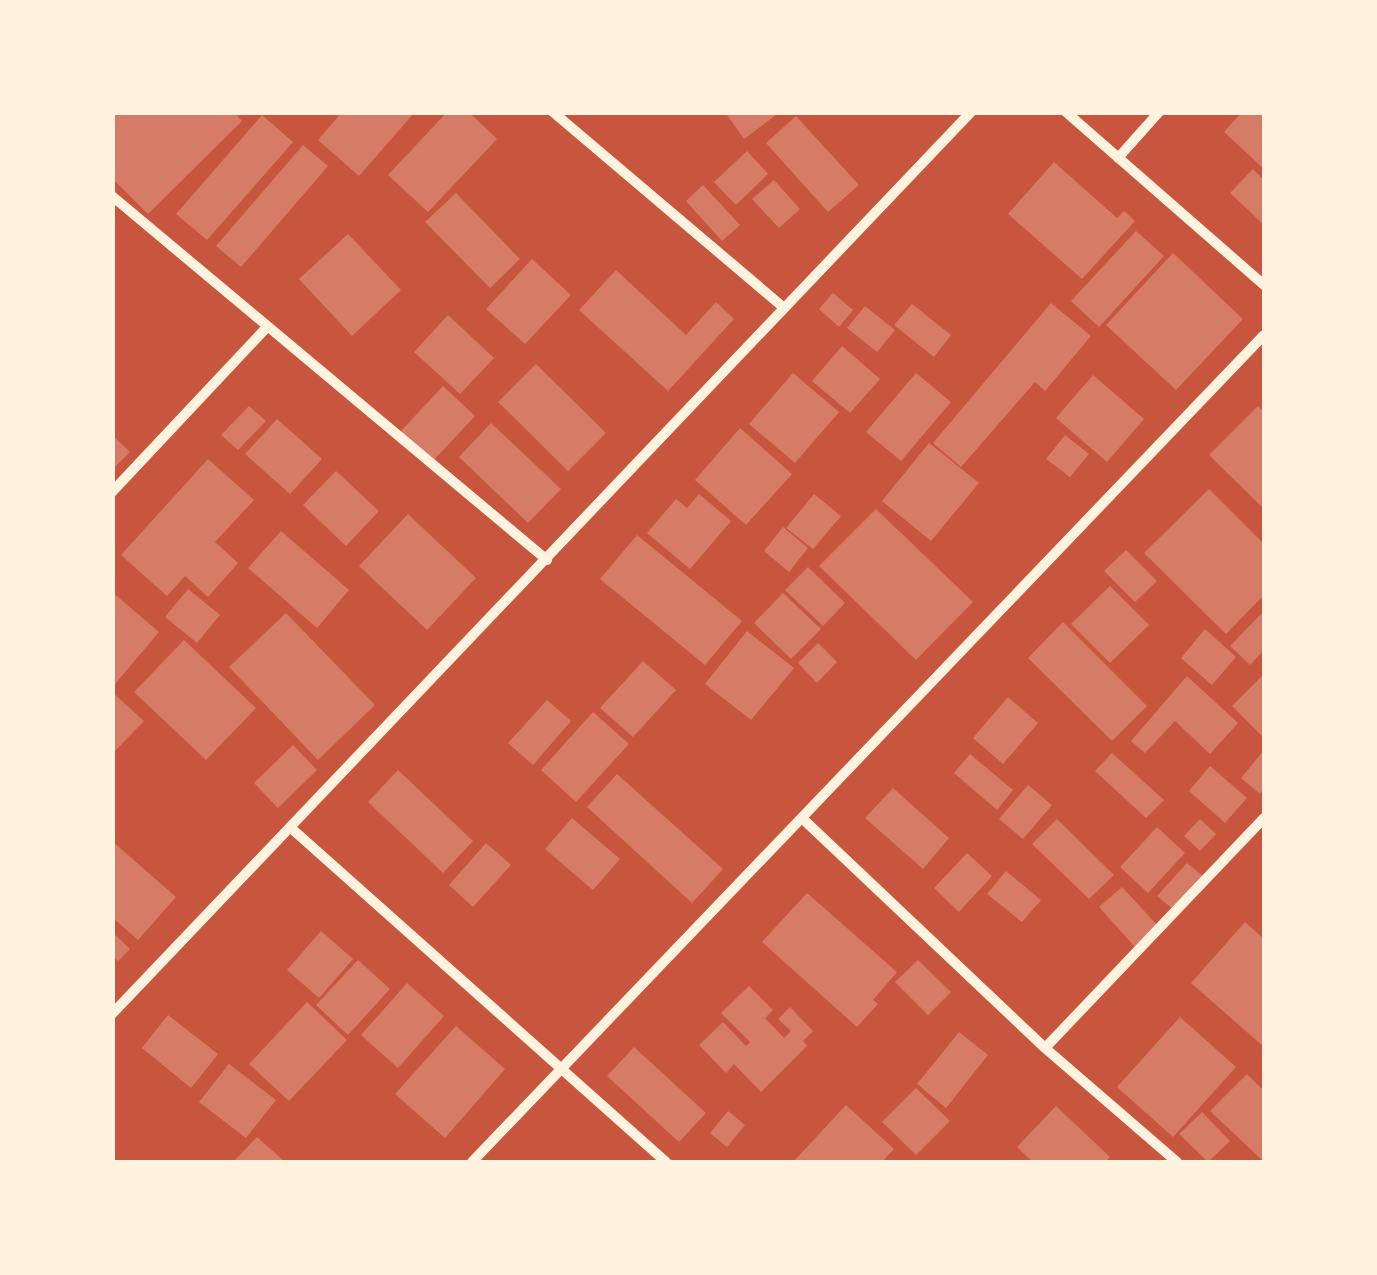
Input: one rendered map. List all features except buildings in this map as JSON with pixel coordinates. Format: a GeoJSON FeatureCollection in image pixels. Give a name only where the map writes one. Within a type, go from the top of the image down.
{"type":"FeatureCollection","features":[{"type":"Feature","properties":{"kind":"street"},"geometry":{"type":"LineString","coordinates":[[553,112],[782,307]]}},
{"type":"Feature","properties":{"kind":"street"},"geometry":{"type":"LineString","coordinates":[[112,1014],[972,112]]}},
{"type":"Feature","properties":{"kind":"street"},"geometry":{"type":"LineString","coordinates":[[1066,112],[1264,286]]}},
{"type":"Feature","properties":{"kind":"street"},"geometry":{"type":"LineString","coordinates":[[1118,158],[1158,112]]}},
{"type":"Feature","properties":{"kind":"street"},"geometry":{"type":"LineString","coordinates":[[112,196],[548,560]]}},
{"type":"Feature","properties":{"kind":"street"},"geometry":{"type":"LineString","coordinates":[[112,492],[268,327]]}},
{"type":"Feature","properties":{"kind":"street"},"geometry":{"type":"LineString","coordinates":[[472,1162],[804,820],[1264,335]]}},
{"type":"Feature","properties":{"kind":"street"},"geometry":{"type":"LineString","coordinates":[[1045,1048],[1264,818]]}},
{"type":"Feature","properties":{"kind":"street"},"geometry":{"type":"LineString","coordinates":[[804,820],[1045,1048],[1177,1162]]}},
{"type":"Feature","properties":{"kind":"street"},"geometry":{"type":"LineString","coordinates":[[291,828],[666,1162]]}}]}
